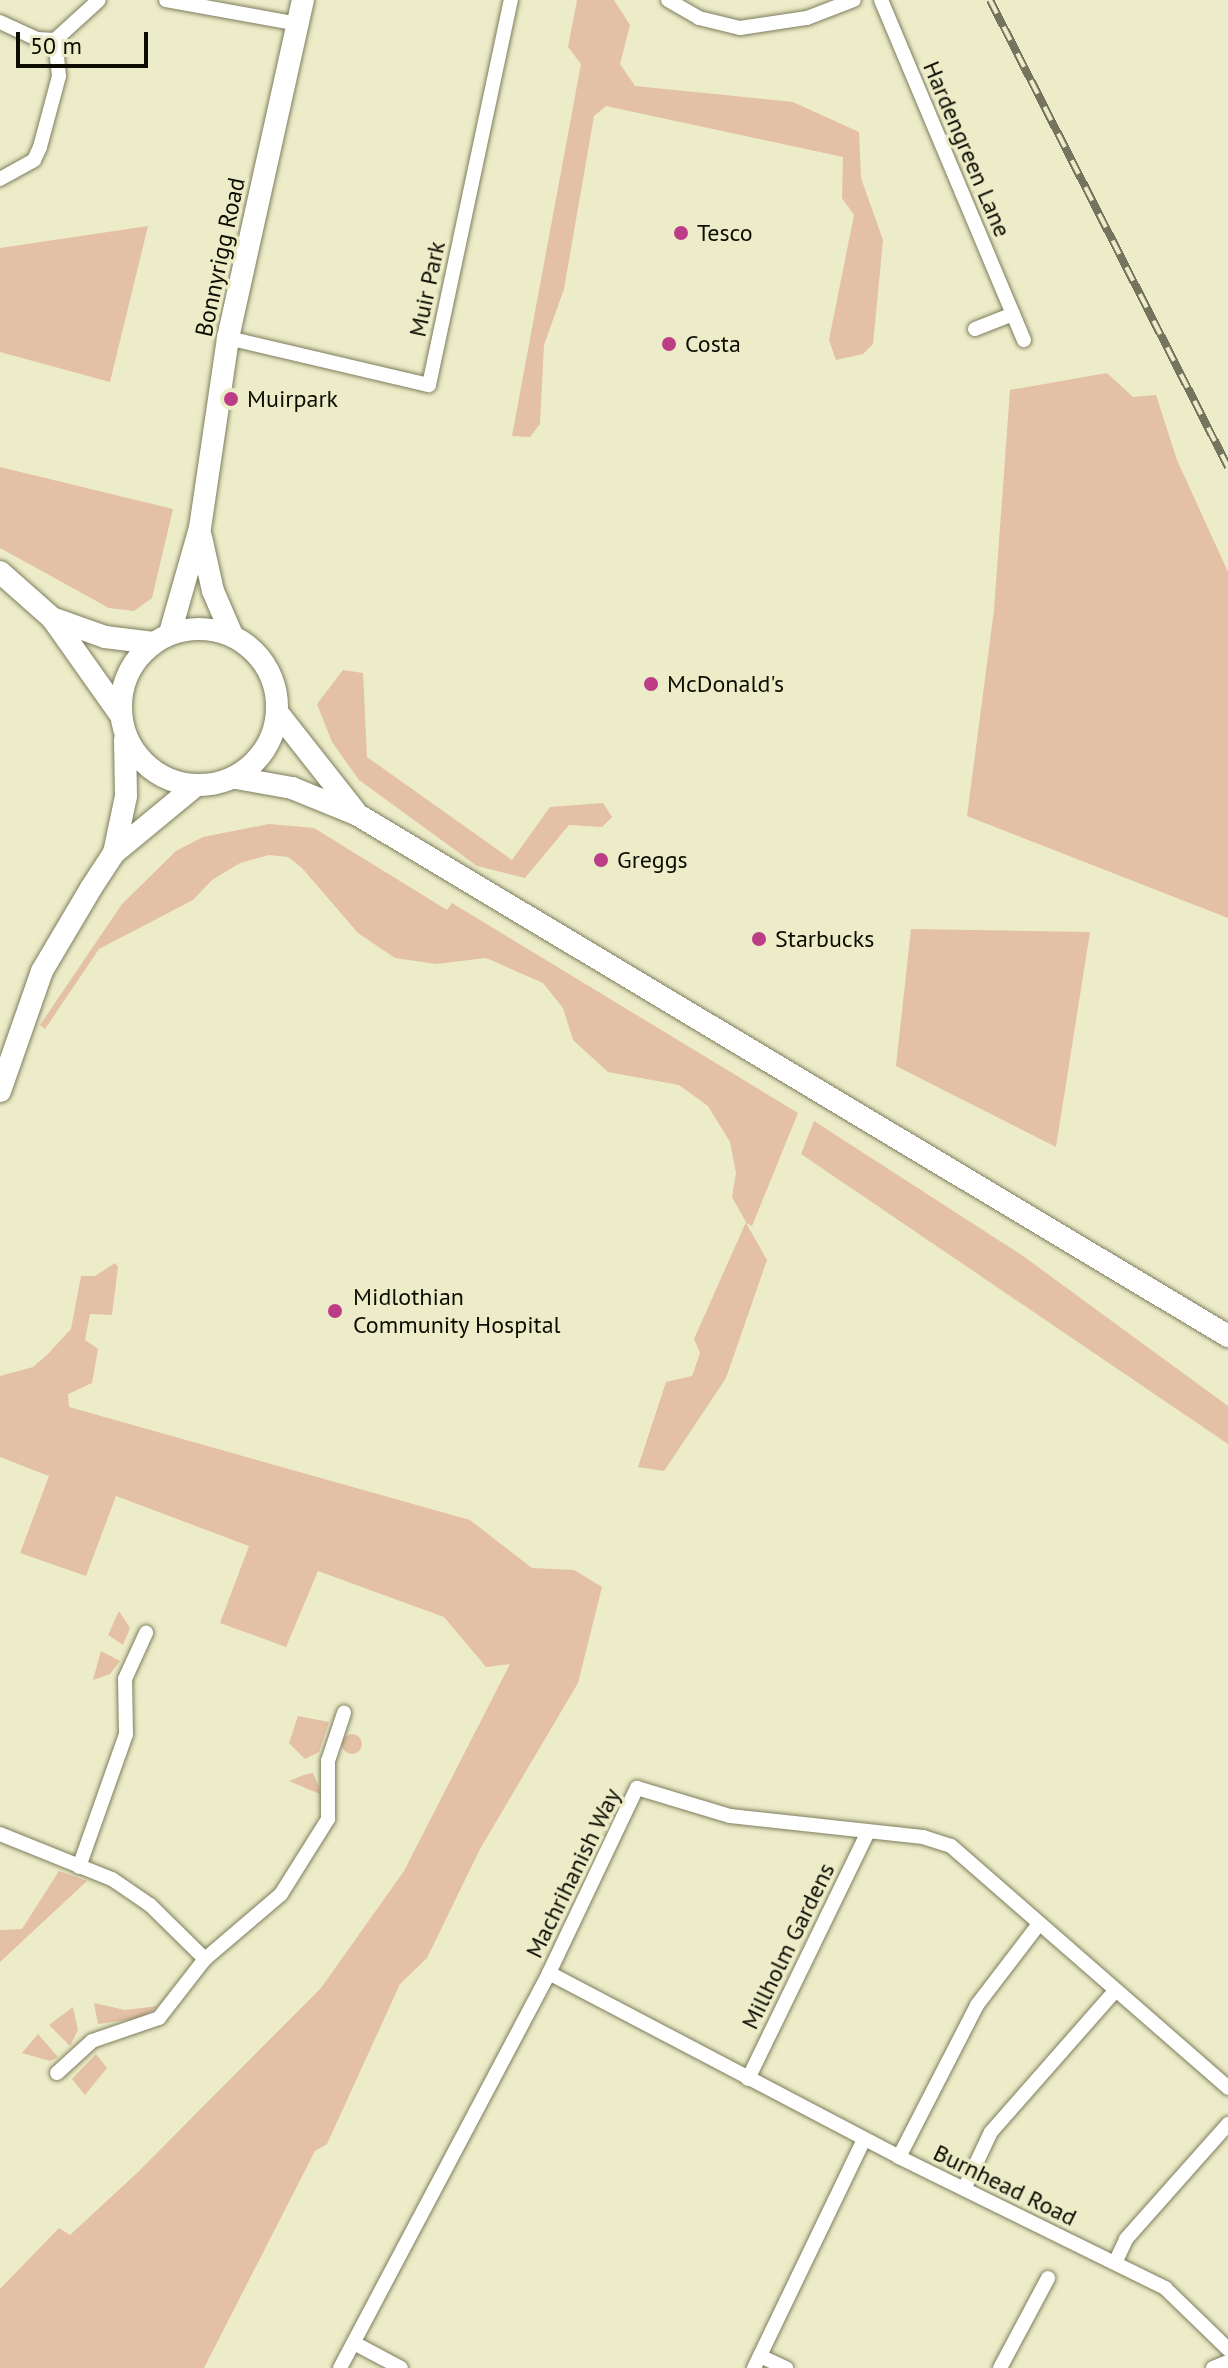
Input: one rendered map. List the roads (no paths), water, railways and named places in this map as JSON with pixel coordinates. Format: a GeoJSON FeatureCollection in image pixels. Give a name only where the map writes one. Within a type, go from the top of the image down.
{"type":"FeatureCollection","features":[{"type":"Feature","properties":{"kind":"main road","name":"Bonnyrigg Road"},"geometry":{"type":"LineString","coordinates":[[162,638],[200,528],[228,338],[303,0]]}},
{"type":"Feature","properties":{"kind":"main road","name":"Bonnyrigg Road"},"geometry":{"type":"LineString","coordinates":[[200,528],[213,591],[232,635]]}},
{"type":"Feature","properties":{"kind":"main road"},"geometry":{"type":"LineString","coordinates":[[0,572],[52,618],[152,769],[194,787]]}},
{"type":"Feature","properties":{"kind":"main road"},"geometry":{"type":"LineString","coordinates":[[52,618],[105,637],[162,638],[202,627],[232,635],[252,647],[267,667],[277,712],[309,759],[358,815]]}},
{"type":"Feature","properties":{"kind":"main road"},"geometry":{"type":"LineString","coordinates":[[114,853],[126,796],[122,724],[131,670],[162,638]]}},
{"type":"Feature","properties":{"kind":"main road"},"geometry":{"type":"LineString","coordinates":[[236,778],[269,740],[277,712]]}},
{"type":"Feature","properties":{"kind":"main road"},"geometry":{"type":"LineString","coordinates":[[0,1091],[42,971],[114,853],[194,787],[236,778],[292,788],[358,815],[1228,1336]]}},
{"type":"Feature","properties":{"kind":"street"},"geometry":{"type":"LineString","coordinates":[[0,22],[37,39],[55,40],[99,0]]}},
{"type":"Feature","properties":{"kind":"street"},"geometry":{"type":"LineString","coordinates":[[166,0],[298,24]]}},
{"type":"Feature","properties":{"kind":"street","name":"Muir Park"},"geometry":{"type":"LineString","coordinates":[[228,338],[429,385],[511,0]]}},
{"type":"Feature","properties":{"kind":"street"},"geometry":{"type":"LineString","coordinates":[[668,0],[699,18],[740,28],[807,18],[854,0]]}},
{"type":"Feature","properties":{"kind":"street","name":"Hardengreen Lane"},"geometry":{"type":"LineString","coordinates":[[881,0],[1024,340]]}},
{"type":"Feature","properties":{"kind":"street"},"geometry":{"type":"LineString","coordinates":[[0,179],[34,160],[40,147],[59,76],[55,40]]}},
{"type":"Feature","properties":{"kind":"street"},"geometry":{"type":"LineString","coordinates":[[975,329],[1013,314]]}},
{"type":"Feature","properties":{"kind":"street"},"geometry":{"type":"LineString","coordinates":[[79,1867],[126,1734],[125,1679],[146,1633]]}},
{"type":"Feature","properties":{"kind":"street"},"geometry":{"type":"LineString","coordinates":[[57,2073],[92,2041],[159,2018],[205,1959],[281,1894],[320,1837],[331,1803],[328,1761],[344,1713]]}},
{"type":"Feature","properties":{"kind":"street","name":"Machrihanish Way"},"geometry":{"type":"LineString","coordinates":[[340,2368],[549,1973],[637,1788],[730,1816],[868,1832],[951,1846],[1114,1992],[1228,2088]]}},
{"type":"Feature","properties":{"kind":"street","name":"Millholm Gardens"},"geometry":{"type":"LineString","coordinates":[[748,2079],[868,1832]]}},
{"type":"Feature","properties":{"kind":"street"},"geometry":{"type":"LineString","coordinates":[[0,1834],[131,1891],[205,1959]]}},
{"type":"Feature","properties":{"kind":"street"},"geometry":{"type":"LineString","coordinates":[[899,2157],[977,2005],[1039,1924]]}},
{"type":"Feature","properties":{"kind":"street","name":"Burnhead Road"},"geometry":{"type":"LineString","coordinates":[[549,1973],[899,2157],[1165,2288],[1228,2349]]}},
{"type":"Feature","properties":{"kind":"street"},"geometry":{"type":"LineString","coordinates":[[964,2189],[991,2132],[1114,1992]]}},
{"type":"Feature","properties":{"kind":"street"},"geometry":{"type":"LineString","coordinates":[[1115,2263],[1126,2239],[1228,2124]]}},
{"type":"Feature","properties":{"kind":"street"},"geometry":{"type":"LineString","coordinates":[[786,2368],[757,2362],[864,2139]]}},
{"type":"Feature","properties":{"kind":"street"},"geometry":{"type":"LineString","coordinates":[[1000,2368],[1048,2278]]}},
{"type":"Feature","properties":{"kind":"street"},"geometry":{"type":"LineString","coordinates":[[354,2343],[401,2368]]}},
{"type":"Feature","properties":{"kind":"street"},"geometry":{"type":"LineString","coordinates":[[1213,2368],[1228,2362]]}},
{"type":"Feature","properties":{"kind":"railway"},"geometry":{"type":"LineString","coordinates":[[990,0],[1228,467]]}},
{"type":"Feature","properties":{"kind":"place","name":"Tesco"},"geometry":{"type":"Point","coordinates":[681,233]}},
{"type":"Feature","properties":{"kind":"place","name":"Costa"},"geometry":{"type":"Point","coordinates":[669,344]}},
{"type":"Feature","properties":{"kind":"place","name":"Muirpark"},"geometry":{"type":"Point","coordinates":[231,399]}},
{"type":"Feature","properties":{"kind":"place","name":"McDonald's"},"geometry":{"type":"Point","coordinates":[651,684]}},
{"type":"Feature","properties":{"kind":"place","name":"Greggs"},"geometry":{"type":"Point","coordinates":[601,860]}},
{"type":"Feature","properties":{"kind":"place","name":"Starbucks"},"geometry":{"type":"Point","coordinates":[759,939]}},
{"type":"Feature","properties":{"kind":"place","name":"Midlothian Community Hospital"},"geometry":{"type":"Point","coordinates":[335,1311]}}]}
